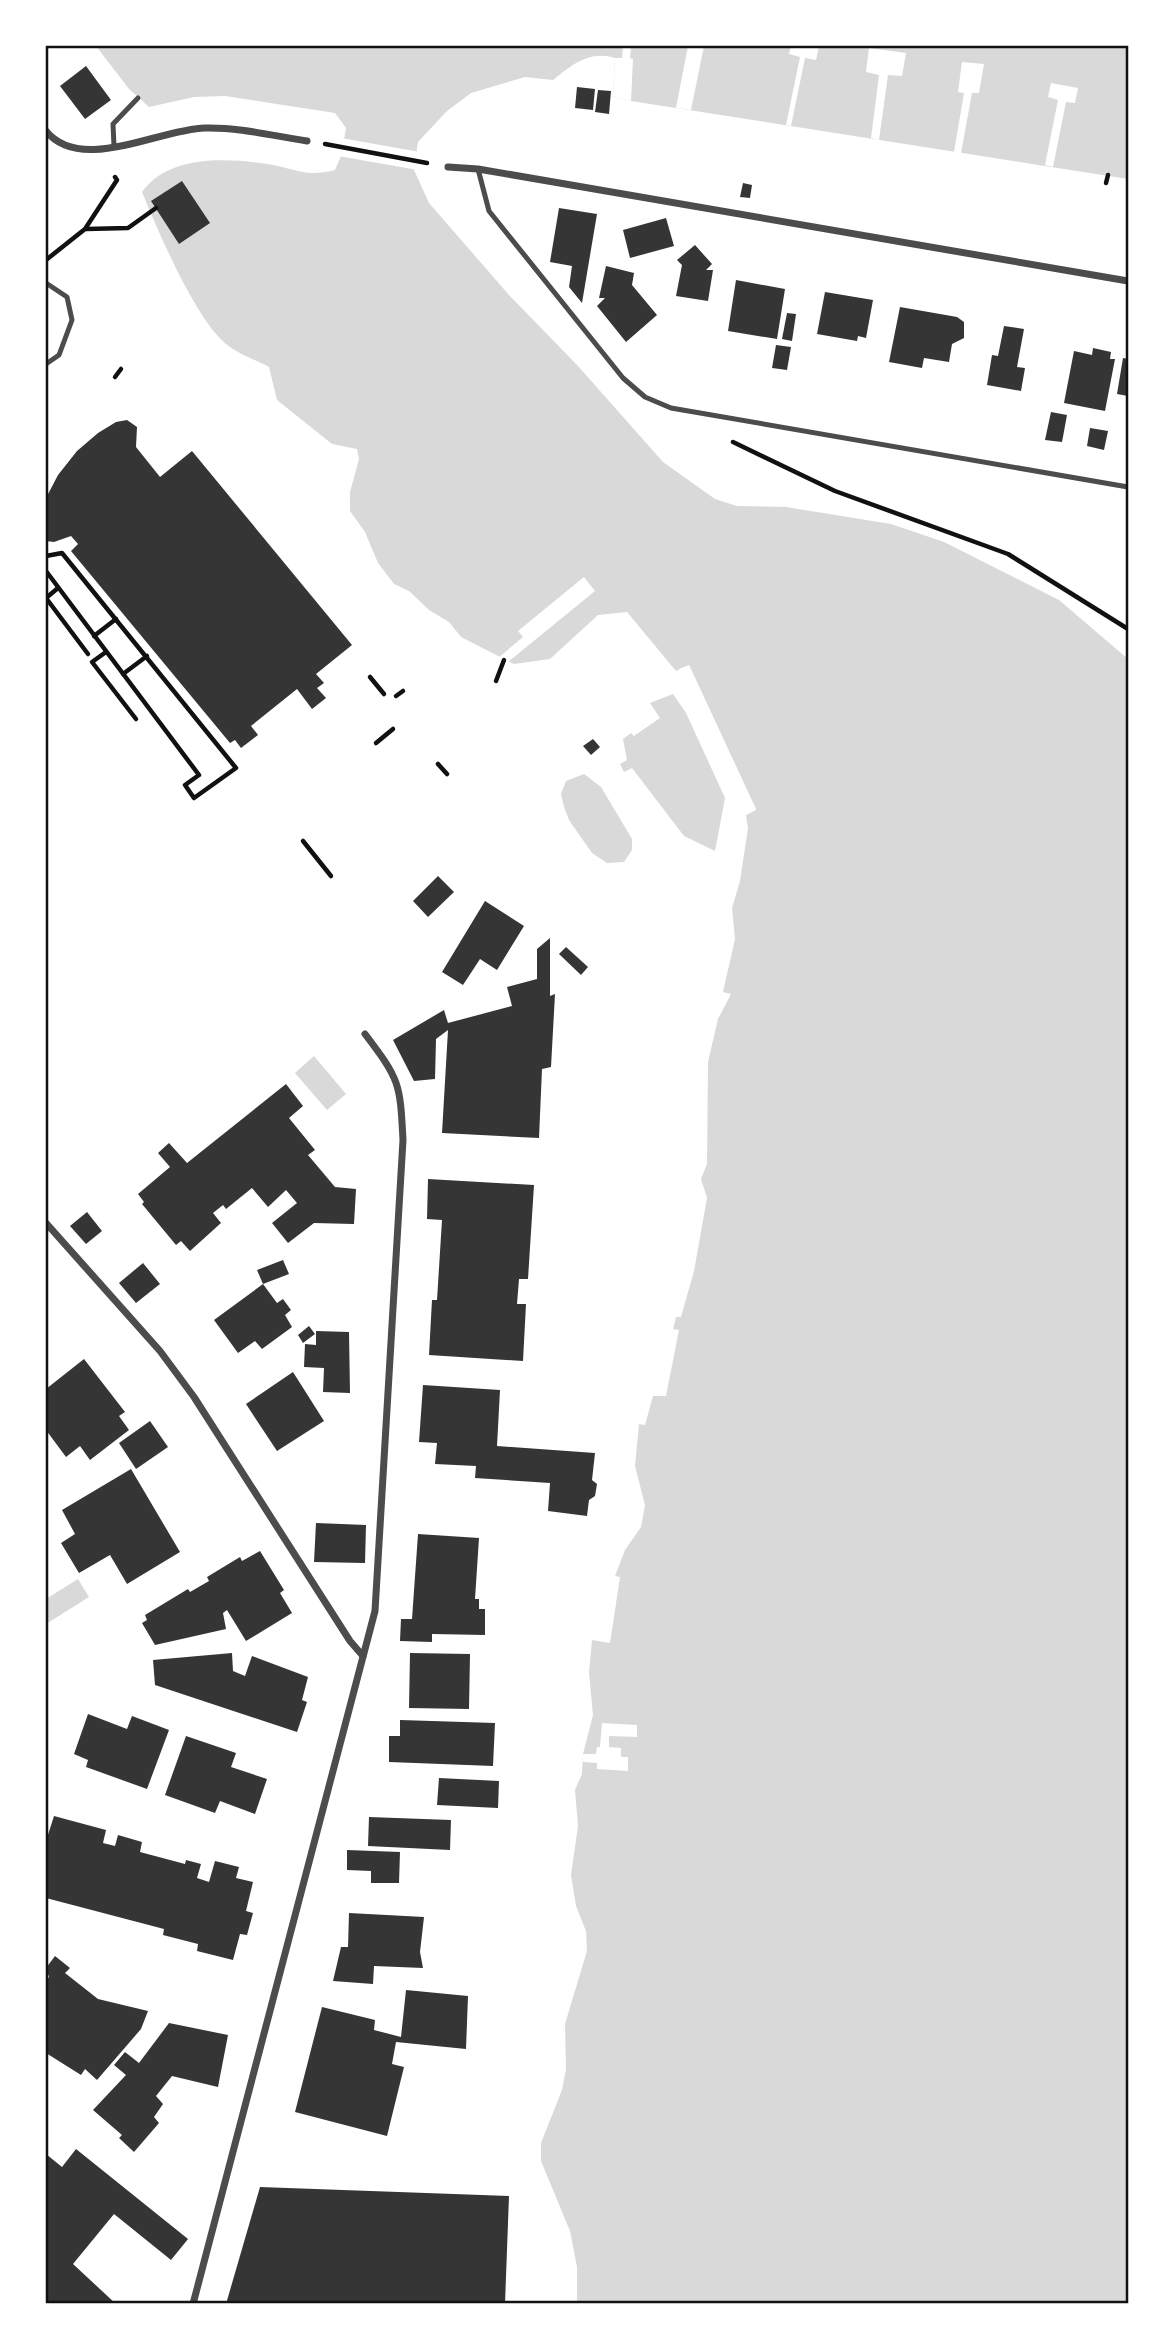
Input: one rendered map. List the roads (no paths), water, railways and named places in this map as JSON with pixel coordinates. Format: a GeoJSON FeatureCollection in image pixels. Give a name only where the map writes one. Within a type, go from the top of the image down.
{"type":"FeatureCollection","features":[{"type":"Feature","properties":{"kind":"street"},"geometry":{"type":"LineString","coordinates":[[46,131],[69,149],[89,151],[205,128],[307,141]]}},
{"type":"Feature","properties":{"kind":"street"},"geometry":{"type":"LineString","coordinates":[[449,167],[478,169],[1129,281]]}},
{"type":"Feature","properties":{"kind":"street"},"geometry":{"type":"LineString","coordinates":[[193,2304],[375,1611],[403,1140],[400,1087],[391,1067],[365,1034]]}},
{"type":"Feature","properties":{"kind":"street"},"geometry":{"type":"LineString","coordinates":[[46,1223],[174,1369],[350,1641],[363,1656]]}},
{"type":"Feature","properties":{"kind":"lane"},"geometry":{"type":"LineString","coordinates":[[114,146],[113,124],[138,98]]}},
{"type":"Feature","properties":{"kind":"lane"},"geometry":{"type":"LineString","coordinates":[[478,169],[489,211],[623,378],[645,397],[671,408],[1129,487]]}},
{"type":"Feature","properties":{"kind":"lane"},"geometry":{"type":"LineString","coordinates":[[46,283],[67,296],[72,320],[59,355],[46,364]]}}]}
